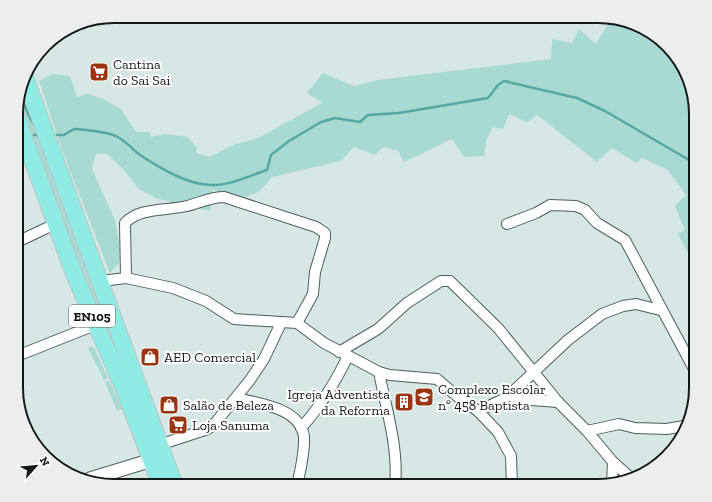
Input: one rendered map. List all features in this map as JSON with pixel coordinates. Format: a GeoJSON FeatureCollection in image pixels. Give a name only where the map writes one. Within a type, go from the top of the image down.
{"type":"FeatureCollection","features":[{"type":"Feature","properties":{"kind":"main road","name":"EN105"},"geometry":{"type":"LineString","coordinates":[[28,85],[172,479]]}},
{"type":"Feature","properties":{"kind":"main road","name":"EN105"},"geometry":{"type":"LineString","coordinates":[[23,135],[55,224],[95,325],[124,389],[159,479]]}},
{"type":"Feature","properties":{"kind":"street"},"geometry":{"type":"LineString","coordinates":[[126,278],[124,223],[130,217],[143,212],[186,206],[215,197],[224,197],[316,227],[325,233],[325,238],[315,272],[313,294],[297,323]]}},
{"type":"Feature","properties":{"kind":"street"},"geometry":{"type":"LineString","coordinates":[[507,224],[550,206],[576,206],[585,210],[597,223],[625,240],[634,255],[660,310],[689,361]]}},
{"type":"Feature","properties":{"kind":"street"},"geometry":{"type":"LineString","coordinates":[[23,239],[55,224]]}},
{"type":"Feature","properties":{"kind":"street"},"geometry":{"type":"LineString","coordinates":[[100,281],[126,278],[173,288],[206,301],[234,319],[297,323],[344,354],[379,372],[390,376],[437,379],[458,397],[478,411],[498,432],[511,456],[512,479]]}},
{"type":"Feature","properties":{"kind":"street"},"geometry":{"type":"LineString","coordinates":[[301,428],[318,410],[333,387],[344,354],[378,329],[407,302],[446,280],[450,281],[468,296],[498,328],[558,402],[587,431],[613,462],[627,474]]}},
{"type":"Feature","properties":{"kind":"street"},"geometry":{"type":"LineString","coordinates":[[478,411],[506,398],[568,340],[602,314],[624,306],[636,304],[660,310]]}},
{"type":"Feature","properties":{"kind":"street"},"geometry":{"type":"LineString","coordinates":[[159,445],[208,429],[216,422],[236,398],[264,359],[281,323]]}},
{"type":"Feature","properties":{"kind":"street"},"geometry":{"type":"LineString","coordinates":[[23,354],[95,325]]}},
{"type":"Feature","properties":{"kind":"street"},"geometry":{"type":"LineString","coordinates":[[379,372],[395,454],[397,468],[396,479]]}},
{"type":"Feature","properties":{"kind":"street"},"geometry":{"type":"LineString","coordinates":[[236,398],[274,406],[292,418],[301,428],[304,437],[298,479]]}},
{"type":"Feature","properties":{"kind":"street"},"geometry":{"type":"LineString","coordinates":[[506,398],[558,402]]}},
{"type":"Feature","properties":{"kind":"street"},"geometry":{"type":"LineString","coordinates":[[587,431],[620,424],[635,428],[667,429],[680,427]]}},
{"type":"Feature","properties":{"kind":"street"},"geometry":{"type":"LineString","coordinates":[[96,477],[152,460]]}},
{"type":"Feature","properties":{"kind":"street"},"geometry":{"type":"LineString","coordinates":[[612,478],[613,462]]}},
{"type":"Feature","properties":{"kind":"shaded area"},"geometry":{"type":"Polygon","coordinates":[[[608,24],[627,28],[638,32],[653,42],[670,59],[680,74],[686,91],[689,108],[689,255],[678,234],[685,230],[675,206],[686,195],[668,170],[642,158],[637,163],[612,148],[597,162],[537,115],[527,122],[509,114],[503,129],[493,127],[486,140],[484,156],[464,157],[452,139],[404,162],[398,151],[383,147],[375,155],[354,147],[341,161],[272,177],[260,191],[244,198],[213,190],[210,211],[156,198],[139,189],[123,169],[107,154],[96,154],[92,169],[115,220],[119,243],[119,263],[110,273],[62,150],[39,81],[53,74],[70,76],[77,97],[87,94],[101,98],[121,109],[136,132],[150,132],[151,137],[165,134],[188,137],[197,148],[196,153],[210,157],[233,145],[258,138],[322,103],[307,93],[323,73],[354,86],[378,80],[551,59],[552,39],[572,43],[579,29],[596,44],[608,24]]]}},
{"type":"Feature","properties":{"kind":"shaded area"},"geometry":{"type":"Polygon","coordinates":[[[25,95],[145,423],[99,321],[23,118],[25,95]]]}},
{"type":"Feature","properties":{"kind":"shaded area"},"geometry":{"type":"Polygon","coordinates":[[[93,346],[108,378],[104,380],[88,348],[93,346]]]}},
{"type":"Feature","properties":{"kind":"shaded area"},"geometry":{"type":"Polygon","coordinates":[[[109,380],[122,409],[117,411],[105,382],[109,380]]]}},
{"type":"Feature","properties":{"kind":"waterway"},"geometry":{"type":"LineString","coordinates":[[57,135],[64,135],[74,129],[111,134],[123,140],[140,155],[174,174],[192,182],[217,185],[239,180],[267,170],[271,155],[289,141],[321,122],[335,118],[360,122],[368,115],[399,113],[488,98],[498,85],[504,81],[577,98],[605,111],[689,160]]}},
{"type":"Feature","properties":{"kind":"waterway"},"geometry":{"type":"LineString","coordinates":[[24,103],[35,126]]}},
{"type":"Feature","properties":{"kind":"waterway"},"geometry":{"type":"LineString","coordinates":[[30,135],[41,135]]}},
{"type":"Feature","properties":{"kind":"place","name":"Cantina do Sai Sai"},"geometry":{"type":"Point","coordinates":[99,72]}},
{"type":"Feature","properties":{"kind":"place","name":"AED Comercial"},"geometry":{"type":"Point","coordinates":[150,357]}},
{"type":"Feature","properties":{"kind":"place","name":"Complexo Escolar nº 458 Baptista"},"geometry":{"type":"Point","coordinates":[424,397]}},
{"type":"Feature","properties":{"kind":"place","name":"Igreja Adventista da Reforma"},"geometry":{"type":"Point","coordinates":[404,402]}},
{"type":"Feature","properties":{"kind":"place","name":"Salão de Beleza"},"geometry":{"type":"Point","coordinates":[169,405]}},
{"type":"Feature","properties":{"kind":"place","name":"Loja Sanuma"},"geometry":{"type":"Point","coordinates":[178,425]}}]}
